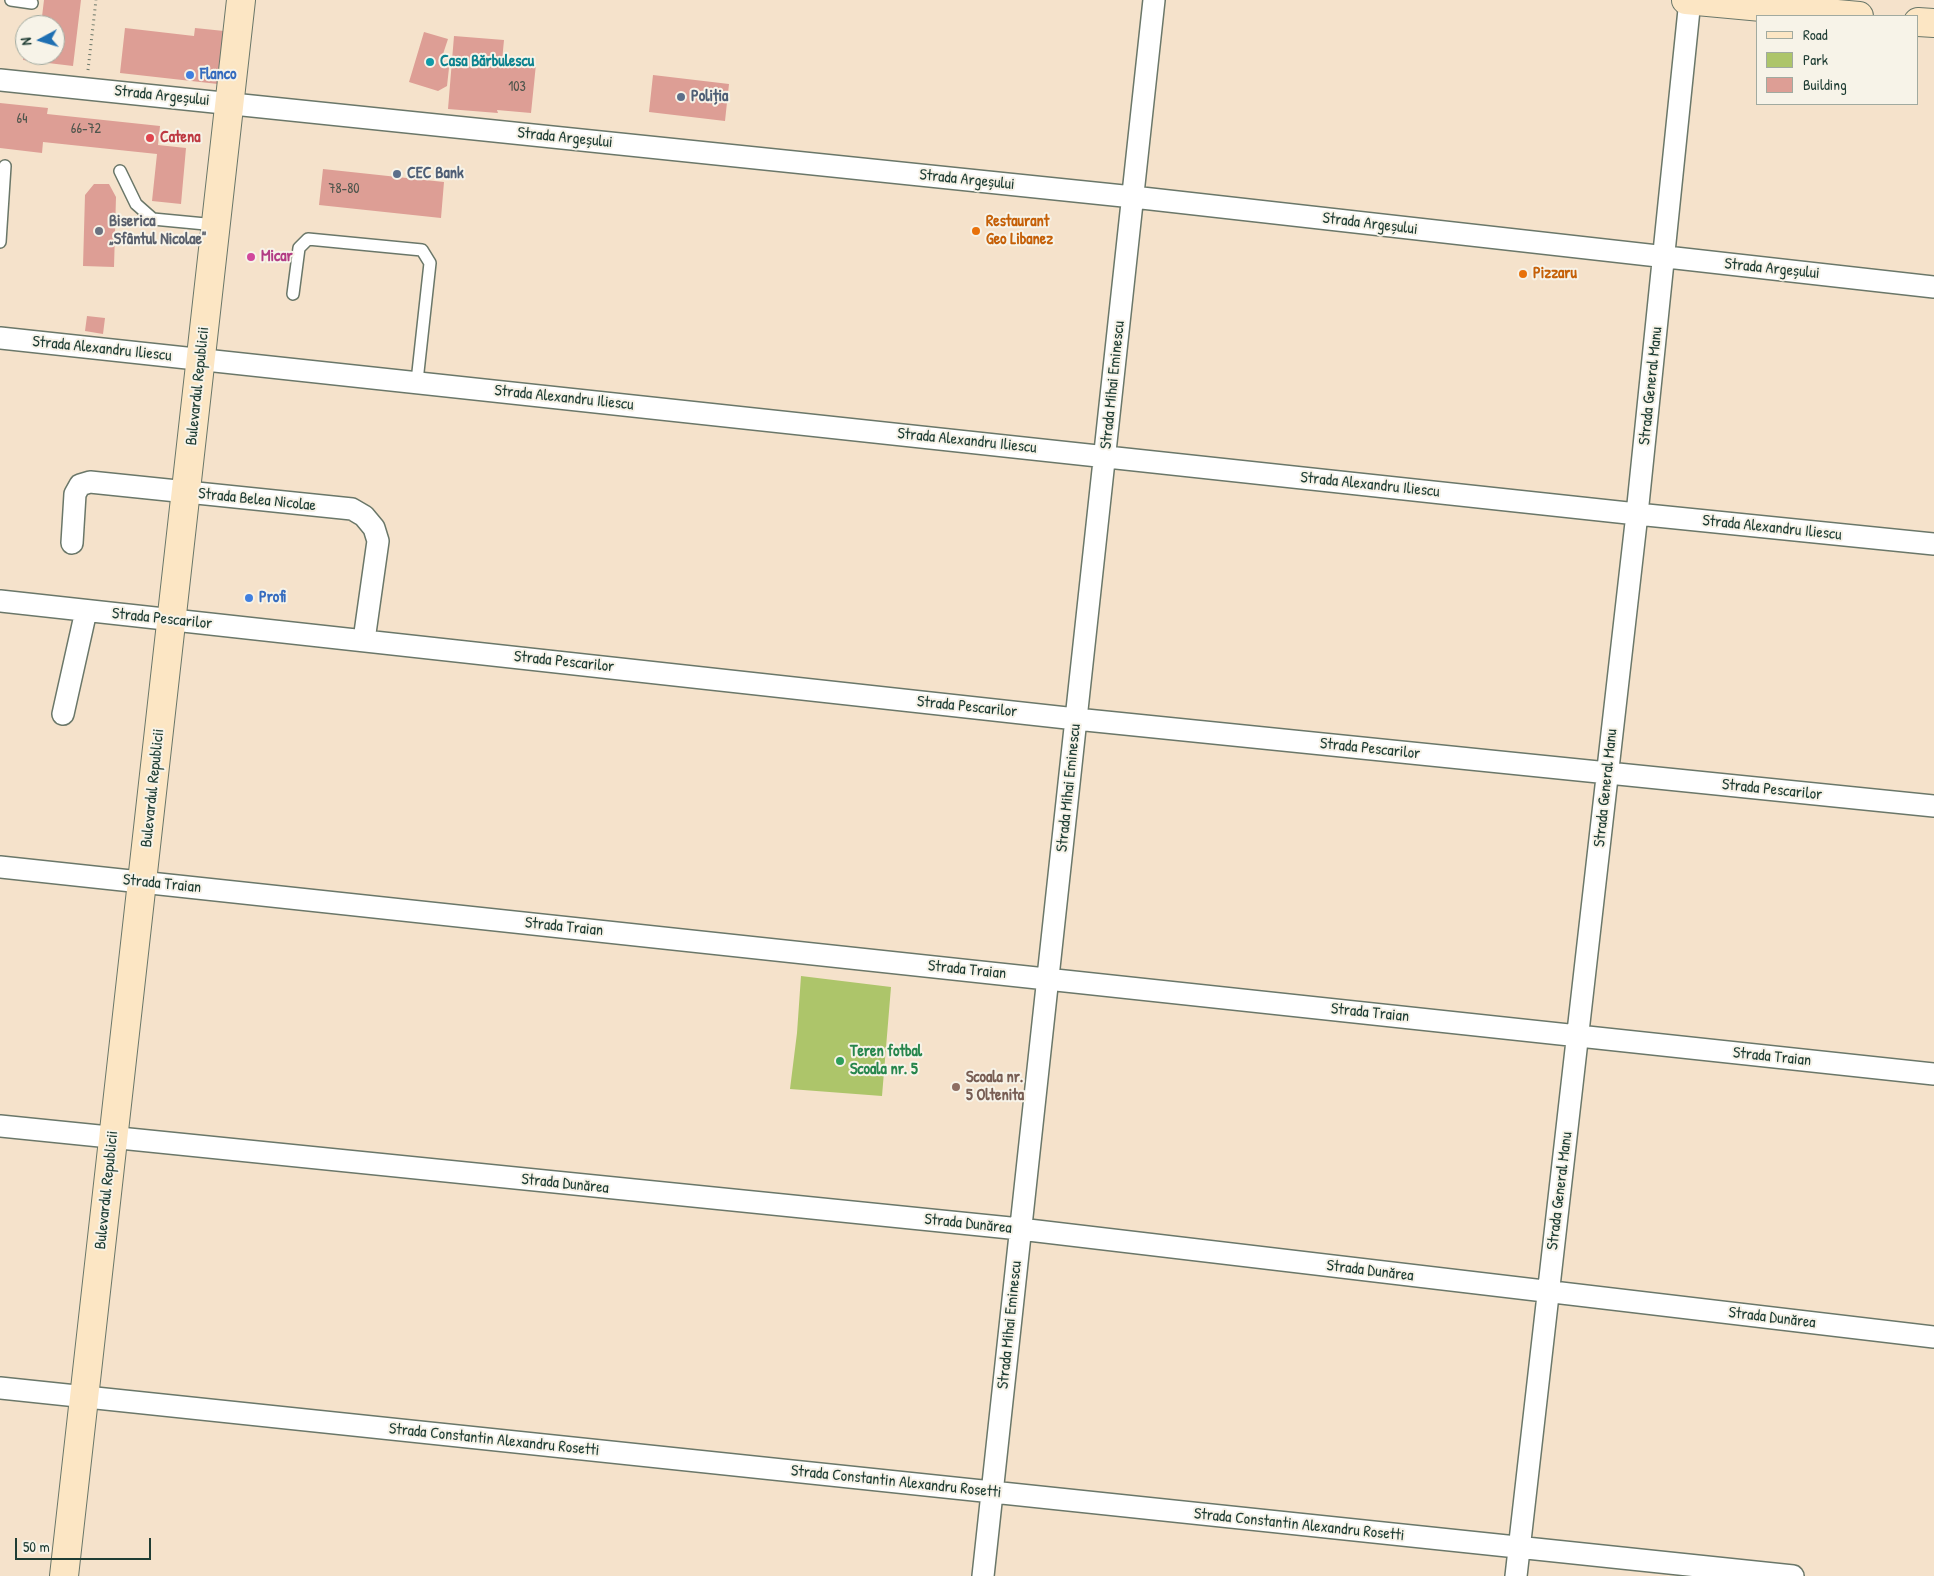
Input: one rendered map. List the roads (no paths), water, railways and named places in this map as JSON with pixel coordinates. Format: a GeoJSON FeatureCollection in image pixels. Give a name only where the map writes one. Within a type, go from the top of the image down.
{"type":"FeatureCollection","features":[{"type":"Feature","properties":{"kind":"street","name":"Bulevardul Republicii"},"geometry":{"type":"LineString","coordinates":[[64,1576],[241,0]]}},
{"type":"Feature","properties":{"kind":"street","name":"Strada Mihai Eminescu"},"geometry":{"type":"LineString","coordinates":[[983,1576],[1154,0]]}},
{"type":"Feature","properties":{"kind":"street"},"geometry":{"type":"LineString","coordinates":[[1689,0],[1848,15]]}},
{"type":"Feature","properties":{"kind":"street","name":"Strada General Manu"},"geometry":{"type":"LineString","coordinates":[[1516,1576],[1637,514],[1665,258],[1689,0]]}},
{"type":"Feature","properties":{"kind":"street"},"geometry":{"type":"LineString","coordinates":[[1919,22],[1934,23]]}},
{"type":"Feature","properties":{"kind":"street","name":"Strada Argeșului"},"geometry":{"type":"LineString","coordinates":[[0,80],[1133,197],[1934,287]]}},
{"type":"Feature","properties":{"kind":"street","name":"Strada Alexandru Iliescu"},"geometry":{"type":"LineString","coordinates":[[0,338],[417,381],[1637,514],[1934,544]]}},
{"type":"Feature","properties":{"kind":"street","name":"Strada Belea Nicolae"},"geometry":{"type":"LineString","coordinates":[[72,543],[75,494],[80,485],[90,482],[352,509],[364,516],[374,528],[378,541],[364,640]]}},
{"type":"Feature","properties":{"kind":"street","name":"Strada Pescarilor"},"geometry":{"type":"LineString","coordinates":[[0,601],[1076,719],[1934,806]]}},
{"type":"Feature","properties":{"kind":"street"},"geometry":{"type":"LineString","coordinates":[[63,714],[86,611]]}},
{"type":"Feature","properties":{"kind":"street","name":"Strada Traian"},"geometry":{"type":"LineString","coordinates":[[0,867],[1934,1074]]}},
{"type":"Feature","properties":{"kind":"street","name":"Strada Dunărea"},"geometry":{"type":"LineString","coordinates":[[0,1126],[1020,1229],[1934,1337]]}},
{"type":"Feature","properties":{"kind":"street","name":"Strada Constantin Alexandru Rosetti"},"geometry":{"type":"LineString","coordinates":[[0,1388],[1793,1576]]}},
{"type":"Feature","properties":{"kind":"lane"},"geometry":{"type":"LineString","coordinates":[[11,0],[32,3]]}},
{"type":"Feature","properties":{"kind":"lane"},"geometry":{"type":"LineString","coordinates":[[0,242],[5,166]]}},
{"type":"Feature","properties":{"kind":"lane"},"geometry":{"type":"LineString","coordinates":[[120,172],[136,204],[153,219],[216,225]]}},
{"type":"Feature","properties":{"kind":"lane"},"geometry":{"type":"LineString","coordinates":[[293,294],[299,248],[308,239],[422,250],[430,263],[417,381]]}},
{"type":"Feature","properties":{"kind":"place","name":"Casa Bărbulescu"},"geometry":{"type":"Point","coordinates":[430,62]}},
{"type":"Feature","properties":{"kind":"place","name":"Flanco"},"geometry":{"type":"Point","coordinates":[190,75]}},
{"type":"Feature","properties":{"kind":"place","name":"Poliția"},"geometry":{"type":"Point","coordinates":[681,97]}},
{"type":"Feature","properties":{"kind":"place","name":"Catena"},"geometry":{"type":"Point","coordinates":[150,138]}},
{"type":"Feature","properties":{"kind":"place","name":"CEC Bank"},"geometry":{"type":"Point","coordinates":[397,174]}},
{"type":"Feature","properties":{"kind":"place","name":"Biserica „Sfântul Nicolae\""},"geometry":{"type":"Point","coordinates":[99,231]}},
{"type":"Feature","properties":{"kind":"place","name":"Restaurant Geo Libanez"},"geometry":{"type":"Point","coordinates":[976,231]}},
{"type":"Feature","properties":{"kind":"place","name":"Micar"},"geometry":{"type":"Point","coordinates":[251,257]}},
{"type":"Feature","properties":{"kind":"place","name":"Pizzaru"},"geometry":{"type":"Point","coordinates":[1523,274]}},
{"type":"Feature","properties":{"kind":"place","name":"Profi"},"geometry":{"type":"Point","coordinates":[249,598]}},
{"type":"Feature","properties":{"kind":"place","name":"Teren fotbal Scoala nr. 5"},"geometry":{"type":"Point","coordinates":[840,1061]}},
{"type":"Feature","properties":{"kind":"place","name":"Scoala nr. 5 Oltenita"},"geometry":{"type":"Point","coordinates":[956,1087]}}]}
